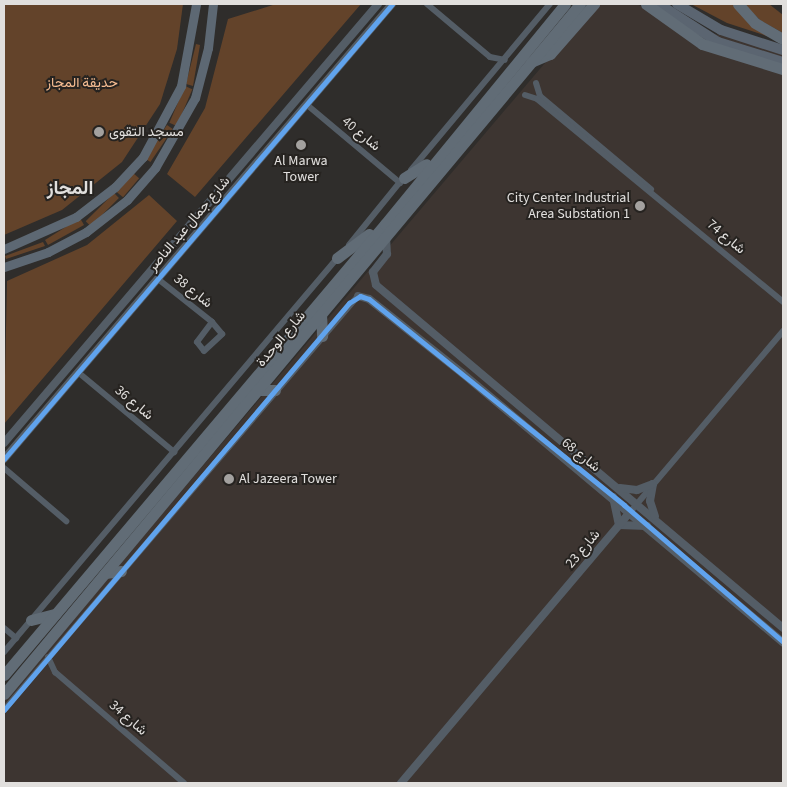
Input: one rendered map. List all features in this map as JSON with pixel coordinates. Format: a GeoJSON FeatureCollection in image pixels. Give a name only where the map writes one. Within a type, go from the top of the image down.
{"type":"FeatureCollection","features":[{"type":"Feature","properties":{"kind":"highway","name":"شارع الوحدة"},"geometry":{"type":"LineString","coordinates":[[4,675],[385,224],[565,4]]}},
{"type":"Feature","properties":{"kind":"highway","name":"شارع الوحدة"},"geometry":{"type":"LineString","coordinates":[[4,694],[580,4]]}},
{"type":"Feature","properties":{"kind":"highway"},"geometry":{"type":"LineString","coordinates":[[531,62],[550,54],[594,4]]}},
{"type":"Feature","properties":{"kind":"highway"},"geometry":{"type":"LineString","coordinates":[[646,4],[702,44],[783,69]]}},
{"type":"Feature","properties":{"kind":"highway"},"geometry":{"type":"LineString","coordinates":[[738,4],[755,23],[783,39]]}},
{"type":"Feature","properties":{"kind":"highway"},"geometry":{"type":"LineString","coordinates":[[402,180],[442,154]]}},
{"type":"Feature","properties":{"kind":"highway"},"geometry":{"type":"LineString","coordinates":[[337,258],[385,224]]}},
{"type":"Feature","properties":{"kind":"highway"},"geometry":{"type":"LineString","coordinates":[[321,314],[322,336]]}},
{"type":"Feature","properties":{"kind":"highway"},"geometry":{"type":"LineString","coordinates":[[258,390],[275,390]]}},
{"type":"Feature","properties":{"kind":"highway"},"geometry":{"type":"LineString","coordinates":[[105,573],[121,571]]}},
{"type":"Feature","properties":{"kind":"highway"},"geometry":{"type":"LineString","coordinates":[[32,620],[56,613]]}},
{"type":"Feature","properties":{"kind":"highway"},"geometry":{"type":"LineString","coordinates":[[24,670],[38,669]]}},
{"type":"Feature","properties":{"kind":"main road"},"geometry":{"type":"LineString","coordinates":[[4,250],[76,217],[106,195],[143,157],[181,86],[196,4]]}},
{"type":"Feature","properties":{"kind":"main road"},"geometry":{"type":"LineString","coordinates":[[207,4],[212,25]]}},
{"type":"Feature","properties":{"kind":"main road"},"geometry":{"type":"LineString","coordinates":[[4,267],[48,252],[86,232],[148,177],[174,142],[196,98],[212,25],[213,4]]}},
{"type":"Feature","properties":{"kind":"main road"},"geometry":{"type":"LineString","coordinates":[[659,4],[718,42],[783,62]]}},
{"type":"Feature","properties":{"kind":"main road"},"geometry":{"type":"LineString","coordinates":[[677,4],[722,30],[783,50]]}},
{"type":"Feature","properties":{"kind":"street","name":"شارع جمال عبد الناصر"},"geometry":{"type":"LineString","coordinates":[[6,441],[378,4]]}},
{"type":"Feature","properties":{"kind":"street","name":"شارع جمال عبد الناصر"},"geometry":{"type":"LineString","coordinates":[[4,459],[392,4]]}},
{"type":"Feature","properties":{"kind":"street"},"geometry":{"type":"LineString","coordinates":[[427,4],[490,57],[504,60]]}},
{"type":"Feature","properties":{"kind":"street"},"geometry":{"type":"LineString","coordinates":[[4,652],[550,4]]}},
{"type":"Feature","properties":{"kind":"street"},"geometry":{"type":"LineString","coordinates":[[348,55],[364,28],[360,24]]}},
{"type":"Feature","properties":{"kind":"street"},"geometry":{"type":"LineString","coordinates":[[490,57],[495,71]]}},
{"type":"Feature","properties":{"kind":"street","name":"شارع 74"},"geometry":{"type":"LineString","coordinates":[[536,82],[540,96],[783,302]]}},
{"type":"Feature","properties":{"kind":"street","name":"شارع 74"},"geometry":{"type":"LineString","coordinates":[[525,96],[537,99],[653,192]]}},
{"type":"Feature","properties":{"kind":"street","name":"شارع 40"},"geometry":{"type":"LineString","coordinates":[[306,104],[402,180]]}},
{"type":"Feature","properties":{"kind":"street","name":"شارع 68"},"geometry":{"type":"LineString","coordinates":[[386,236],[387,254],[373,280],[414,318],[657,519],[783,628]]}},
{"type":"Feature","properties":{"kind":"street","name":"شارع 38"},"geometry":{"type":"LineString","coordinates":[[158,279],[212,322],[222,334],[204,351],[198,342],[212,322]]}},
{"type":"Feature","properties":{"kind":"street"},"geometry":{"type":"LineString","coordinates":[[4,710],[275,390],[358,296]]}},
{"type":"Feature","properties":{"kind":"street","name":"شارع 68"},"geometry":{"type":"LineString","coordinates":[[358,296],[370,299],[612,495],[783,642]]}},
{"type":"Feature","properties":{"kind":"street"},"geometry":{"type":"LineString","coordinates":[[404,327],[399,314],[414,318]]}},
{"type":"Feature","properties":{"kind":"street","name":"شارع 23"},"geometry":{"type":"LineString","coordinates":[[401,783],[783,331]]}},
{"type":"Feature","properties":{"kind":"street","name":"شارع 36"},"geometry":{"type":"LineString","coordinates":[[79,373],[174,452]]}},
{"type":"Feature","properties":{"kind":"street"},"geometry":{"type":"LineString","coordinates":[[462,373],[476,378],[531,424],[545,427]]}},
{"type":"Feature","properties":{"kind":"street"},"geometry":{"type":"LineString","coordinates":[[42,415],[40,409],[52,386]]}},
{"type":"Feature","properties":{"kind":"street"},"geometry":{"type":"LineString","coordinates":[[4,452],[11,443],[6,441]]}},
{"type":"Feature","properties":{"kind":"street"},"geometry":{"type":"LineString","coordinates":[[4,468],[66,521]]}},
{"type":"Feature","properties":{"kind":"street"},"geometry":{"type":"LineString","coordinates":[[618,488],[637,490],[653,484]]}},
{"type":"Feature","properties":{"kind":"street"},"geometry":{"type":"LineString","coordinates":[[653,484],[650,501],[657,519]]}},
{"type":"Feature","properties":{"kind":"street"},"geometry":{"type":"LineString","coordinates":[[612,495],[619,525],[649,527]]}},
{"type":"Feature","properties":{"kind":"street"},"geometry":{"type":"LineString","coordinates":[[4,628],[16,638]]}},
{"type":"Feature","properties":{"kind":"street","name":"شارع 34"},"geometry":{"type":"LineString","coordinates":[[48,657],[55,672],[184,783]]}},
{"type":"Feature","properties":{"kind":"street"},"geometry":{"type":"LineString","coordinates":[[38,669],[55,672]]}},
{"type":"Feature","properties":{"kind":"shaded area"},"geometry":{"type":"Polygon","coordinates":[[[595,4],[636,4],[705,32],[783,48],[783,783],[4,783],[4,700],[595,4]]]}},
{"type":"Feature","properties":{"kind":"green space","name":"حديقة المجاز"},"geometry":{"type":"Polygon","coordinates":[[[4,4],[183,4],[177,49],[160,104],[122,162],[62,210],[4,235],[4,4]]]}},
{"type":"Feature","properties":{"kind":"green space"},"geometry":{"type":"Polygon","coordinates":[[[276,4],[361,4],[195,197],[167,174],[205,108],[228,19],[276,4]]]}},
{"type":"Feature","properties":{"kind":"green space"},"geometry":{"type":"Polygon","coordinates":[[[691,4],[736,4],[779,40],[727,23],[691,4]]]}},
{"type":"Feature","properties":{"kind":"green space"},"geometry":{"type":"Polygon","coordinates":[[[744,4],[769,4],[783,15],[783,33],[760,20],[744,4]]]}},
{"type":"Feature","properties":{"kind":"green space"},"geometry":{"type":"Polygon","coordinates":[[[196,44],[200,45],[193,86],[186,84],[196,44]]]}},
{"type":"Feature","properties":{"kind":"green space"},"geometry":{"type":"Polygon","coordinates":[[[185,86],[192,89],[177,126],[169,123],[185,86]]]}},
{"type":"Feature","properties":{"kind":"green space"},"geometry":{"type":"Polygon","coordinates":[[[167,125],[173,129],[150,162],[145,158],[167,125]]]}},
{"type":"Feature","properties":{"kind":"green space"},"geometry":{"type":"Polygon","coordinates":[[[133,173],[139,178],[123,197],[117,192],[133,173]]]}},
{"type":"Feature","properties":{"kind":"green space"},"geometry":{"type":"Polygon","coordinates":[[[114,193],[119,198],[91,226],[86,221],[114,193]]]}},
{"type":"Feature","properties":{"kind":"green space"},"geometry":{"type":"Polygon","coordinates":[[[149,195],[177,221],[4,424],[7,281],[87,245],[149,195]]]}},
{"type":"Feature","properties":{"kind":"green space"},"geometry":{"type":"Polygon","coordinates":[[[80,218],[84,225],[48,245],[45,240],[80,218]]]}},
{"type":"Feature","properties":{"kind":"green space"},"geometry":{"type":"Polygon","coordinates":[[[43,242],[45,246],[6,259],[5,256],[43,242]]]}},
{"type":"Feature","properties":{"kind":"cycle path"},"geometry":{"type":"LineString","coordinates":[[4,459],[392,4]]}},
{"type":"Feature","properties":{"kind":"cycle path"},"geometry":{"type":"LineString","coordinates":[[4,710],[349,303],[360,296],[369,299],[624,505],[783,642]]}},
{"type":"Feature","properties":{"kind":"place","name":"مسجد التقوى"},"geometry":{"type":"Point","coordinates":[99,132]}},
{"type":"Feature","properties":{"kind":"place","name":"Al Marwa Tower"},"geometry":{"type":"Point","coordinates":[301,145]}},
{"type":"Feature","properties":{"kind":"place","name":"City Center Industrial Area Substation 1"},"geometry":{"type":"Point","coordinates":[640,206]}},
{"type":"Feature","properties":{"kind":"place","name":"Al Jazeera Tower"},"geometry":{"type":"Point","coordinates":[229,479]}},
{"type":"Feature","properties":{"kind":"district","name":"المجاز"},"geometry":{"type":"Point","coordinates":[70,189]}}]}
